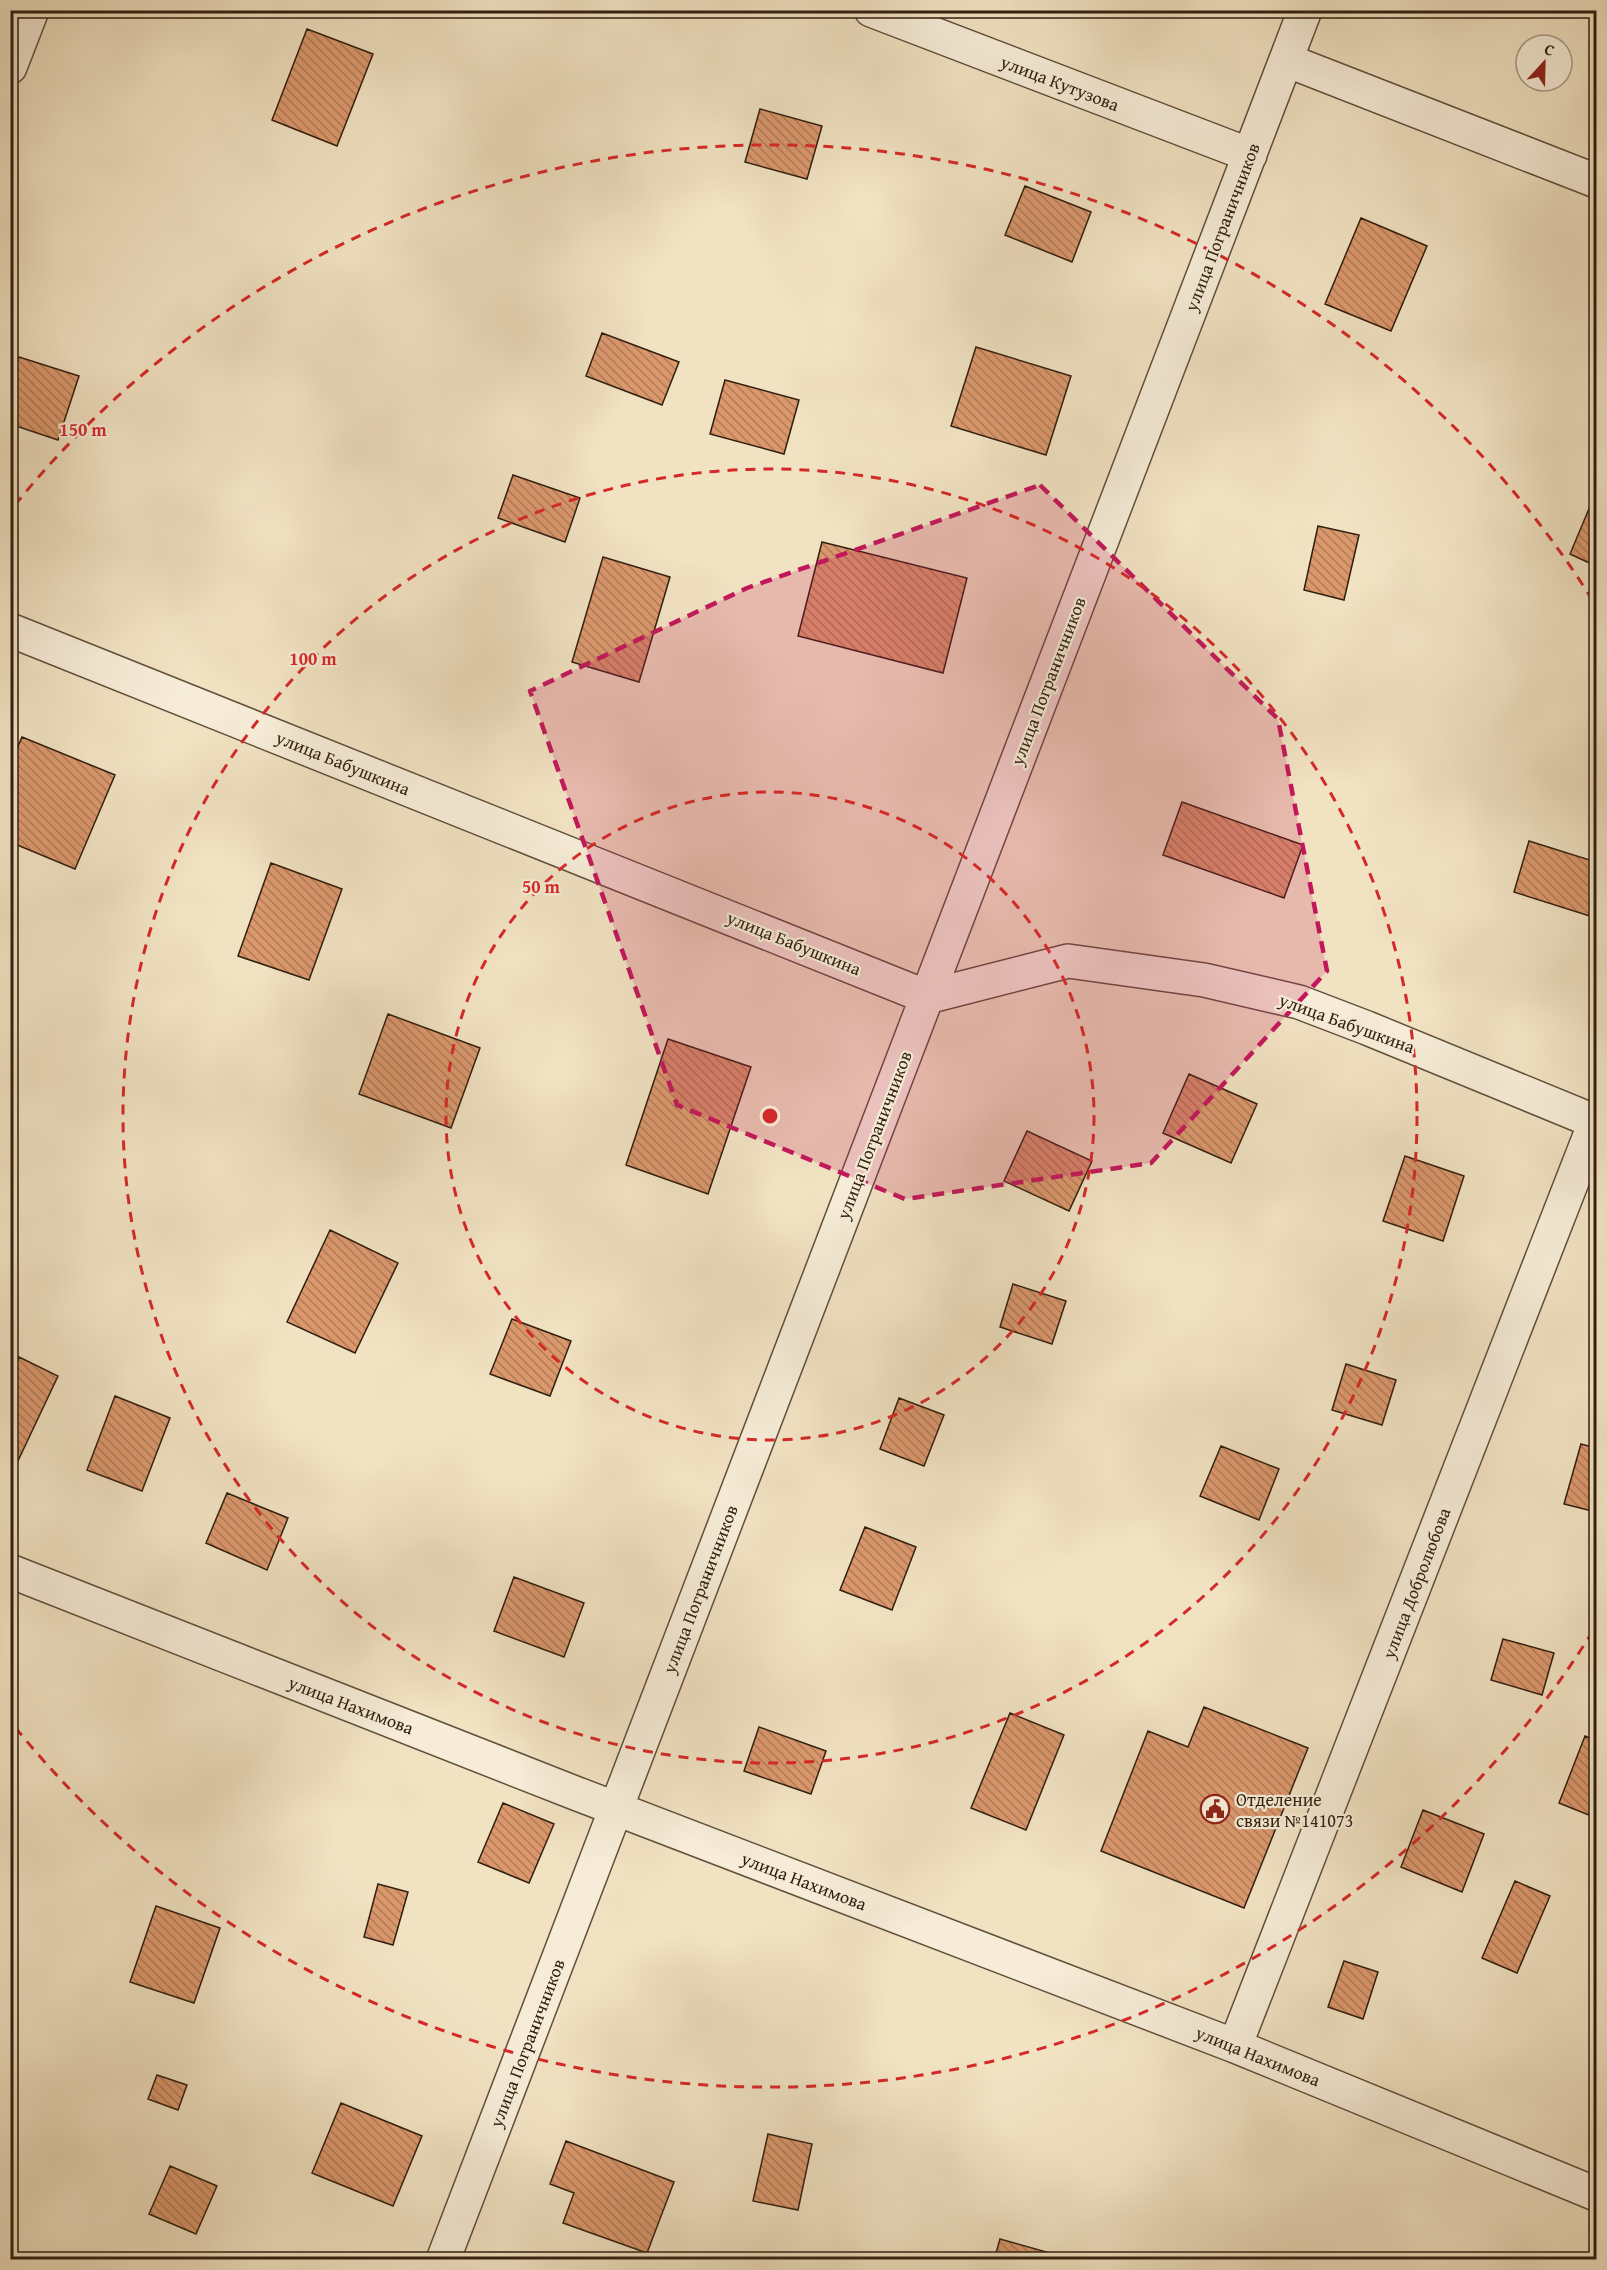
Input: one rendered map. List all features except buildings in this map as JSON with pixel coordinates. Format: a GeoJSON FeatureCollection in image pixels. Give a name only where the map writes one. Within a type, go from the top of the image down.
{"type":"FeatureCollection","features":[{"type":"Feature","properties":{"kind":"street"},"geometry":{"type":"LineString","coordinates":[[10,67],[32,10]]}},
{"type":"Feature","properties":{"kind":"street","name":"улица Кутузова"},"geometry":{"type":"LineString","coordinates":[[871,10],[1250,155]]}},
{"type":"Feature","properties":{"kind":"street","name":"улица Пограничников"},"geometry":{"type":"LineString","coordinates":[[444,2259],[1305,10]]}},
{"type":"Feature","properties":{"kind":"street"},"geometry":{"type":"LineString","coordinates":[[1286,60],[1596,181]]}},
{"type":"Feature","properties":{"kind":"street","name":"улица Бабушкина"},"geometry":{"type":"LineString","coordinates":[[10,630],[927,997],[1068,961],[1204,980],[1299,1002],[1596,1121]]}},
{"type":"Feature","properties":{"kind":"street","name":"улица Добролюбова"},"geometry":{"type":"LineString","coordinates":[[1235,2046],[1596,1121]]}},
{"type":"Feature","properties":{"kind":"street","name":"улица Нахимова"},"geometry":{"type":"LineString","coordinates":[[10,1571],[616,1809],[1235,2046],[1596,2194]]}},
{"type":"Feature","properties":{"kind":"highlighted area"},"geometry":{"type":"Polygon","coordinates":[[[1040,485],[1278,719],[1327,971],[1151,1163],[905,1199],[677,1105],[530,691],[747,588],[1040,485]]]}},
{"type":"Feature","properties":{"kind":"place","name":"Отделение связи №141073"},"geometry":{"type":"Point","coordinates":[1215,1809]}}]}
